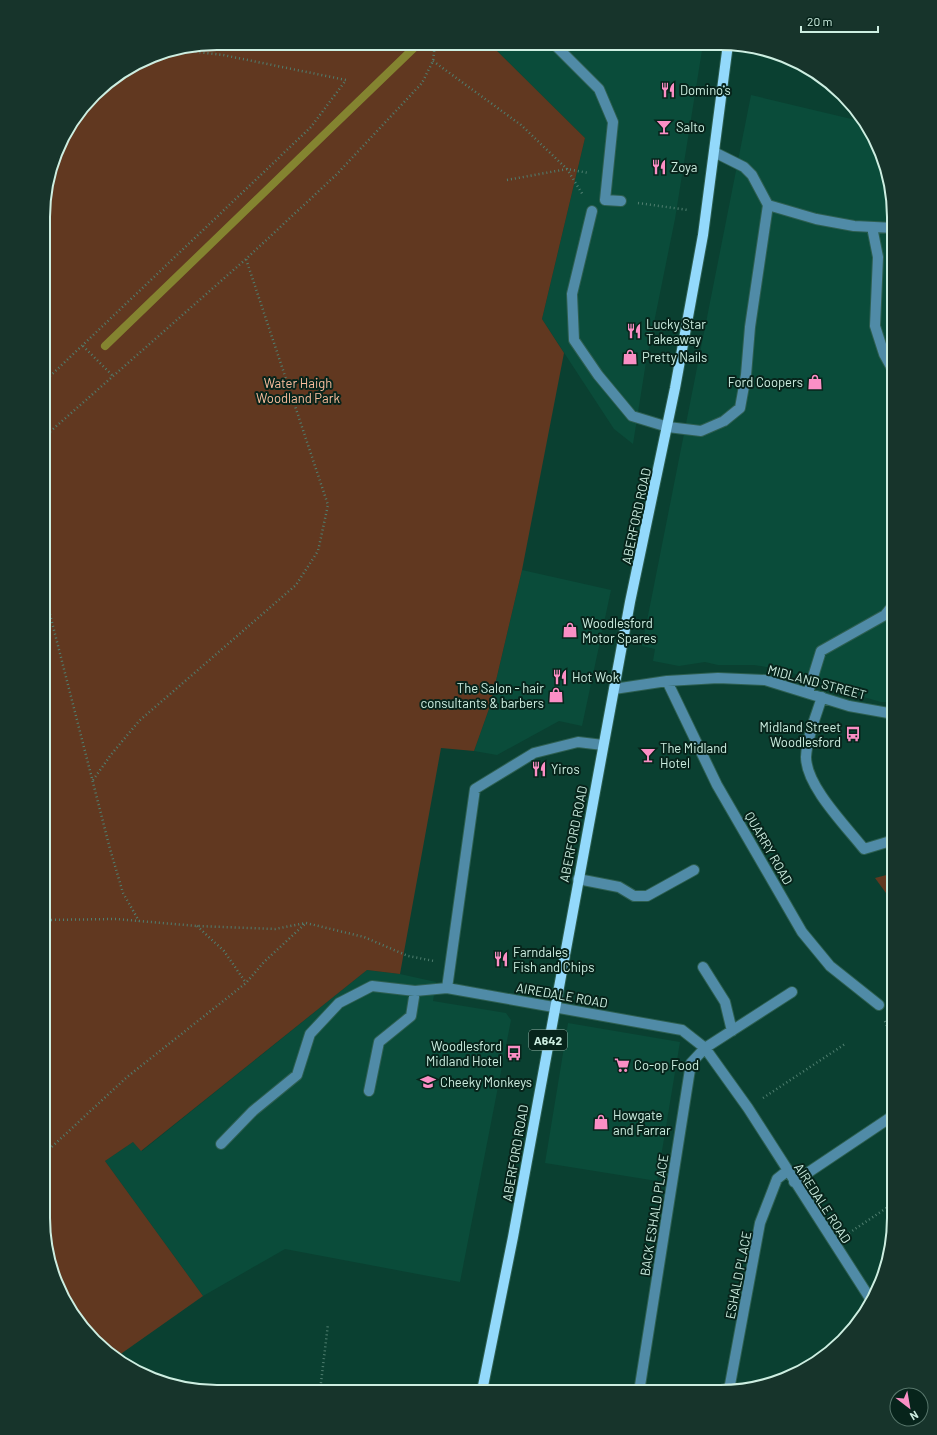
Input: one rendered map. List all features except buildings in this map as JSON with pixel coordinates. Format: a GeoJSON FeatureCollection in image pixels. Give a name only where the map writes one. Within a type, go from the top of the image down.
{"type":"FeatureCollection","features":[{"type":"Feature","properties":{"kind":"main road","name":"ABERFORD ROAD"},"geometry":{"type":"LineString","coordinates":[[483,1385],[513,1237],[554,1007],[630,602],[668,427],[706,212],[727,50]]}},
{"type":"Feature","properties":{"kind":"street"},"geometry":{"type":"LineString","coordinates":[[560,50],[599,89],[610,111],[613,122],[605,200],[621,201]]}},
{"type":"Feature","properties":{"kind":"street"},"geometry":{"type":"LineString","coordinates":[[592,211],[572,294],[574,340],[598,375],[632,416],[668,427],[701,431],[724,421],[740,408],[746,375],[750,327],[768,205],[752,175],[744,167],[714,152]]}},
{"type":"Feature","properties":{"kind":"street"},"geometry":{"type":"LineString","coordinates":[[768,205],[816,219],[887,228]]}},
{"type":"Feature","properties":{"kind":"street"},"geometry":{"type":"LineString","coordinates":[[872,227],[878,257],[875,326],[887,359]]}},
{"type":"Feature","properties":{"kind":"street"},"geometry":{"type":"LineString","coordinates":[[808,693],[821,651],[887,613]]}},
{"type":"Feature","properties":{"kind":"street","name":"MIDLAND STREET"},"geometry":{"type":"LineString","coordinates":[[614,689],[667,681],[718,678],[765,680],[849,706],[887,713]]}},
{"type":"Feature","properties":{"kind":"street","name":"QUARRY ROAD"},"geometry":{"type":"LineString","coordinates":[[667,681],[718,785],[802,932],[830,966],[879,1005]]}},
{"type":"Feature","properties":{"kind":"street"},"geometry":{"type":"LineString","coordinates":[[822,697],[808,742],[806,758],[808,773],[815,786],[864,849],[887,842]]}},
{"type":"Feature","properties":{"kind":"street"},"geometry":{"type":"LineString","coordinates":[[446,988],[475,789],[534,753],[578,742],[603,745]]}},
{"type":"Feature","properties":{"kind":"street"},"geometry":{"type":"LineString","coordinates":[[578,879],[618,887],[634,896],[647,896],[694,870]]}},
{"type":"Feature","properties":{"kind":"street"},"geometry":{"type":"LineString","coordinates":[[703,967],[725,1002],[732,1030]]}},
{"type":"Feature","properties":{"kind":"street","name":"AIREDALE ROAD"},"geometry":{"type":"LineString","coordinates":[[221,1144],[253,1111],[297,1075],[310,1034],[339,1002],[372,986],[415,991],[446,988],[682,1030],[705,1048],[748,1108],[868,1296]]}},
{"type":"Feature","properties":{"kind":"street"},"geometry":{"type":"LineString","coordinates":[[369,1091],[379,1042],[411,1016],[415,991]]}},
{"type":"Feature","properties":{"kind":"street","name":"BACK ESHALD PLACE"},"geometry":{"type":"LineString","coordinates":[[640,1385],[691,1063],[705,1048],[792,992]]}},
{"type":"Feature","properties":{"kind":"street"},"geometry":{"type":"LineString","coordinates":[[794,1182],[887,1119]]}},
{"type":"Feature","properties":{"kind":"street","name":"ESHALD PLACE"},"geometry":{"type":"LineString","coordinates":[[731,1385],[760,1224],[777,1179],[787,1171]]}},
{"type":"Feature","properties":{"kind":"path"},"geometry":{"type":"LineString","coordinates":[[50,432],[246,259],[336,175],[422,83],[433,61],[434,50]]}},
{"type":"Feature","properties":{"kind":"path"},"geometry":{"type":"LineString","coordinates":[[50,376],[311,127],[346,80],[223,55],[193,51]]}},
{"type":"Feature","properties":{"kind":"path"},"geometry":{"type":"LineString","coordinates":[[433,61],[521,125],[567,170],[592,211]]}},
{"type":"Feature","properties":{"kind":"path"},"geometry":{"type":"LineString","coordinates":[[507,180],[567,170],[608,175]]}},
{"type":"Feature","properties":{"kind":"path"},"geometry":{"type":"LineString","coordinates":[[621,201],[706,212]]}},
{"type":"Feature","properties":{"kind":"path"},"geometry":{"type":"LineString","coordinates":[[93,780],[110,756],[139,721],[296,585],[318,551],[328,505],[246,259]]}},
{"type":"Feature","properties":{"kind":"path"},"geometry":{"type":"LineString","coordinates":[[83,346],[113,376]]}},
{"type":"Feature","properties":{"kind":"path"},"geometry":{"type":"LineString","coordinates":[[50,614],[110,849],[123,893],[139,921]]}},
{"type":"Feature","properties":{"kind":"path"},"geometry":{"type":"LineString","coordinates":[[50,920],[116,919],[197,926],[275,929],[306,923],[364,937],[408,956],[450,964]]}},
{"type":"Feature","properties":{"kind":"path"},"geometry":{"type":"LineString","coordinates":[[50,1148],[127,1077],[246,983],[264,962],[306,923]]}},
{"type":"Feature","properties":{"kind":"path"},"geometry":{"type":"LineString","coordinates":[[197,926],[224,951],[246,983]]}},
{"type":"Feature","properties":{"kind":"path"},"geometry":{"type":"LineString","coordinates":[[879,1005],[887,1026]]}},
{"type":"Feature","properties":{"kind":"path"},"geometry":{"type":"LineString","coordinates":[[748,1108],[845,1044]]}},
{"type":"Feature","properties":{"kind":"path"},"geometry":{"type":"LineString","coordinates":[[834,1244],[887,1208]]}},
{"type":"Feature","properties":{"kind":"path"},"geometry":{"type":"LineString","coordinates":[[321,1385],[328,1324]]}},
{"type":"Feature","properties":{"kind":"shaded area"},"geometry":{"type":"Polygon","coordinates":[[[496,50],[702,50],[675,219],[646,362],[633,444],[614,429],[542,319],[585,138],[496,50]]]}},
{"type":"Feature","properties":{"kind":"shaded area"},"geometry":{"type":"Polygon","coordinates":[[[751,95],[856,120],[870,143],[878,164],[884,185],[887,206],[887,702],[881,702],[832,688],[785,670],[754,665],[718,665],[705,662],[679,666],[653,661],[655,649],[642,646],[751,95]]]}},
{"type":"Feature","properties":{"kind":"shaded area"},"geometry":{"type":"Polygon","coordinates":[[[522,570],[611,590],[582,726],[559,721],[497,755],[474,751],[490,706],[522,570]]]}},
{"type":"Feature","properties":{"kind":"shaded area"},"geometry":{"type":"Polygon","coordinates":[[[367,970],[400,974],[436,982],[433,1001],[506,1013],[511,1020],[460,1282],[285,1249],[203,1296],[105,1161],[133,1142],[142,1151],[367,970]]]}},
{"type":"Feature","properties":{"kind":"shaded area"},"geometry":{"type":"Polygon","coordinates":[[[568,1023],[680,1042],[657,1181],[545,1163],[568,1023]]]}},
{"type":"Feature","properties":{"kind":"green space","name":"Water Haigh Woodland Park"},"geometry":{"type":"Polygon","coordinates":[[[206,50],[496,50],[585,138],[542,319],[564,353],[522,570],[490,706],[474,751],[441,748],[400,974],[367,970],[141,1151],[133,1142],[105,1161],[203,1296],[120,1354],[99,1336],[78,1311],[63,1282],[51,1239],[50,206],[53,185],[67,143],[78,124],[99,99],[124,78],[143,67],[164,59],[185,53],[206,50]]]}},
{"type":"Feature","properties":{"kind":"green space"},"geometry":{"type":"Polygon","coordinates":[[[887,875],[887,894],[875,878],[887,875]]]}},
{"type":"Feature","properties":{"kind":"waterway"},"geometry":{"type":"LineString","coordinates":[[105,346],[412,50]]}},
{"type":"Feature","properties":{"kind":"place","name":"Domino's"},"geometry":{"type":"Point","coordinates":[668,90]}},
{"type":"Feature","properties":{"kind":"place","name":"Salto"},"geometry":{"type":"Point","coordinates":[664,127]}},
{"type":"Feature","properties":{"kind":"place","name":"Zoya"},"geometry":{"type":"Point","coordinates":[659,167]}},
{"type":"Feature","properties":{"kind":"place","name":"Lucky Star Takeaway"},"geometry":{"type":"Point","coordinates":[634,331]}},
{"type":"Feature","properties":{"kind":"place","name":"Pretty Nails"},"geometry":{"type":"Point","coordinates":[630,357]}},
{"type":"Feature","properties":{"kind":"place","name":"Ford Coopers"},"geometry":{"type":"Point","coordinates":[815,382]}},
{"type":"Feature","properties":{"kind":"place","name":"Woodlesford Motor Spares"},"geometry":{"type":"Point","coordinates":[570,630]}},
{"type":"Feature","properties":{"kind":"place","name":"Hot Wok"},"geometry":{"type":"Point","coordinates":[560,677]}},
{"type":"Feature","properties":{"kind":"place","name":"The Salon - hair consultants & barbers"},"geometry":{"type":"Point","coordinates":[556,695]}},
{"type":"Feature","properties":{"kind":"place","name":"Midland Street Woodlesford"},"geometry":{"type":"Point","coordinates":[853,734]}},
{"type":"Feature","properties":{"kind":"place","name":"The Midland Hotel"},"geometry":{"type":"Point","coordinates":[648,755]}},
{"type":"Feature","properties":{"kind":"place","name":"Yiros"},"geometry":{"type":"Point","coordinates":[539,769]}},
{"type":"Feature","properties":{"kind":"place","name":"Farndales Fish and Chips"},"geometry":{"type":"Point","coordinates":[501,959]}},
{"type":"Feature","properties":{"kind":"place","name":"Woodlesford Midland Hotel"},"geometry":{"type":"Point","coordinates":[514,1053]}},
{"type":"Feature","properties":{"kind":"place","name":"Co-op Food"},"geometry":{"type":"Point","coordinates":[622,1065]}},
{"type":"Feature","properties":{"kind":"place","name":"Cheeky Monkeys"},"geometry":{"type":"Point","coordinates":[428,1082]}},
{"type":"Feature","properties":{"kind":"place","name":"Howgate and Farrar"},"geometry":{"type":"Point","coordinates":[601,1122]}}]}
